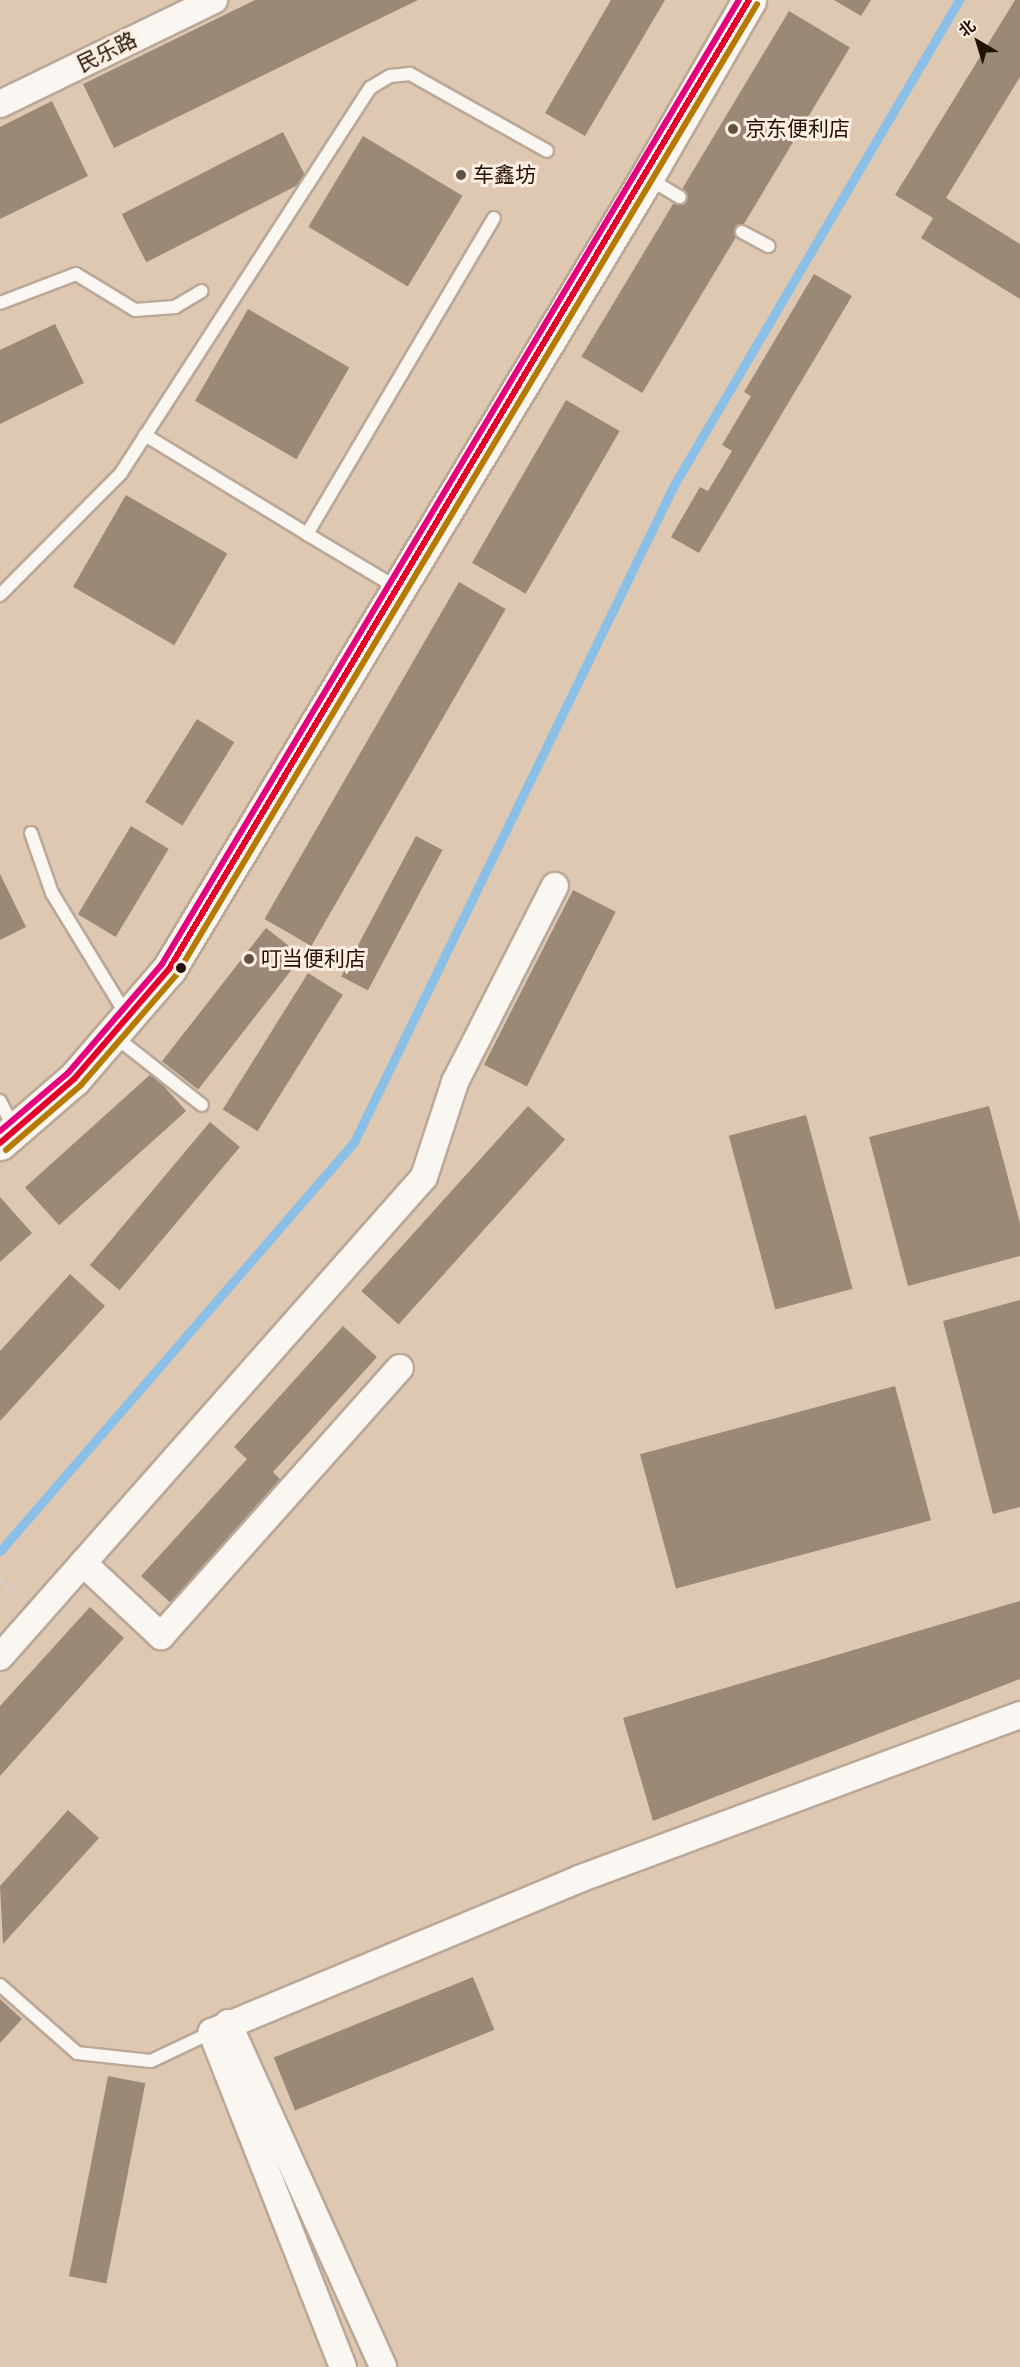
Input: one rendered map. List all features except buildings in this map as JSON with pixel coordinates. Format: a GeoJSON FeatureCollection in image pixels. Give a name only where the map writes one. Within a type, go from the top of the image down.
{"type":"FeatureCollection","features":[{"type":"Feature","properties":{"kind":"main road"},"geometry":{"type":"LineString","coordinates":[[8,1137],[74,1079],[170,969],[647,177],[749,0]]}},
{"type":"Feature","properties":{"kind":"street","name":"民乐路"},"geometry":{"type":"LineString","coordinates":[[0,104],[214,0]]}},
{"type":"Feature","properties":{"kind":"street"},"geometry":{"type":"LineString","coordinates":[[0,1657],[424,1177],[455,1082],[555,886]]}},
{"type":"Feature","properties":{"kind":"street"},"geometry":{"type":"LineString","coordinates":[[83,1563],[161,1636],[400,1368]]}},
{"type":"Feature","properties":{"kind":"street"},"geometry":{"type":"LineString","coordinates":[[220,2028],[579,1879],[1020,1715]]}},
{"type":"Feature","properties":{"kind":"street"},"geometry":{"type":"LineString","coordinates":[[220,2028],[343,2367]]}},
{"type":"Feature","properties":{"kind":"street"},"geometry":{"type":"LineString","coordinates":[[220,2028],[382,2367]]}},
{"type":"Feature","properties":{"kind":"lane"},"geometry":{"type":"LineString","coordinates":[[0,595],[121,473],[362,99],[381,80],[410,74],[547,151]]}},
{"type":"Feature","properties":{"kind":"lane"},"geometry":{"type":"LineString","coordinates":[[647,177],[680,196]]}},
{"type":"Feature","properties":{"kind":"lane"},"geometry":{"type":"LineString","coordinates":[[307,534],[494,218]]}},
{"type":"Feature","properties":{"kind":"lane"},"geometry":{"type":"LineString","coordinates":[[742,232],[768,246]]}},
{"type":"Feature","properties":{"kind":"lane"},"geometry":{"type":"LineString","coordinates":[[0,303],[75,274],[135,310],[175,307],[202,291]]}},
{"type":"Feature","properties":{"kind":"lane"},"geometry":{"type":"LineString","coordinates":[[146,435],[400,590]]}},
{"type":"Feature","properties":{"kind":"lane"},"geometry":{"type":"LineString","coordinates":[[31,833],[52,892],[120,1026],[202,1105]]}},
{"type":"Feature","properties":{"kind":"lane"},"geometry":{"type":"LineString","coordinates":[[0,1101],[8,1137]]}},
{"type":"Feature","properties":{"kind":"lane"},"geometry":{"type":"LineString","coordinates":[[0,1984],[77,2053],[151,2061],[220,2028]]}},
{"type":"Feature","properties":{"kind":"waterway"},"geometry":{"type":"LineString","coordinates":[[0,1551],[354,1142],[674,485],[959,0]]}},
{"type":"Feature","properties":{"kind":"transit line"},"geometry":{"type":"LineString","coordinates":[[0,1131],[68,1073],[162,964],[739,0]]}},
{"type":"Feature","properties":{"kind":"transit line"},"geometry":{"type":"LineString","coordinates":[[0,1143],[74,1079],[169,969],[749,0]]}},
{"type":"Feature","properties":{"kind":"transit line"},"geometry":{"type":"LineString","coordinates":[[6,1150],[81,1085],[177,974],[757,4]]}},
{"type":"Feature","properties":{"kind":"place","name":"京东便利店"},"geometry":{"type":"Point","coordinates":[733,129]}},
{"type":"Feature","properties":{"kind":"place","name":"车鑫坊"},"geometry":{"type":"Point","coordinates":[461,175]}},
{"type":"Feature","properties":{"kind":"place","name":"叮当便利店"},"geometry":{"type":"Point","coordinates":[249,959]}}]}
